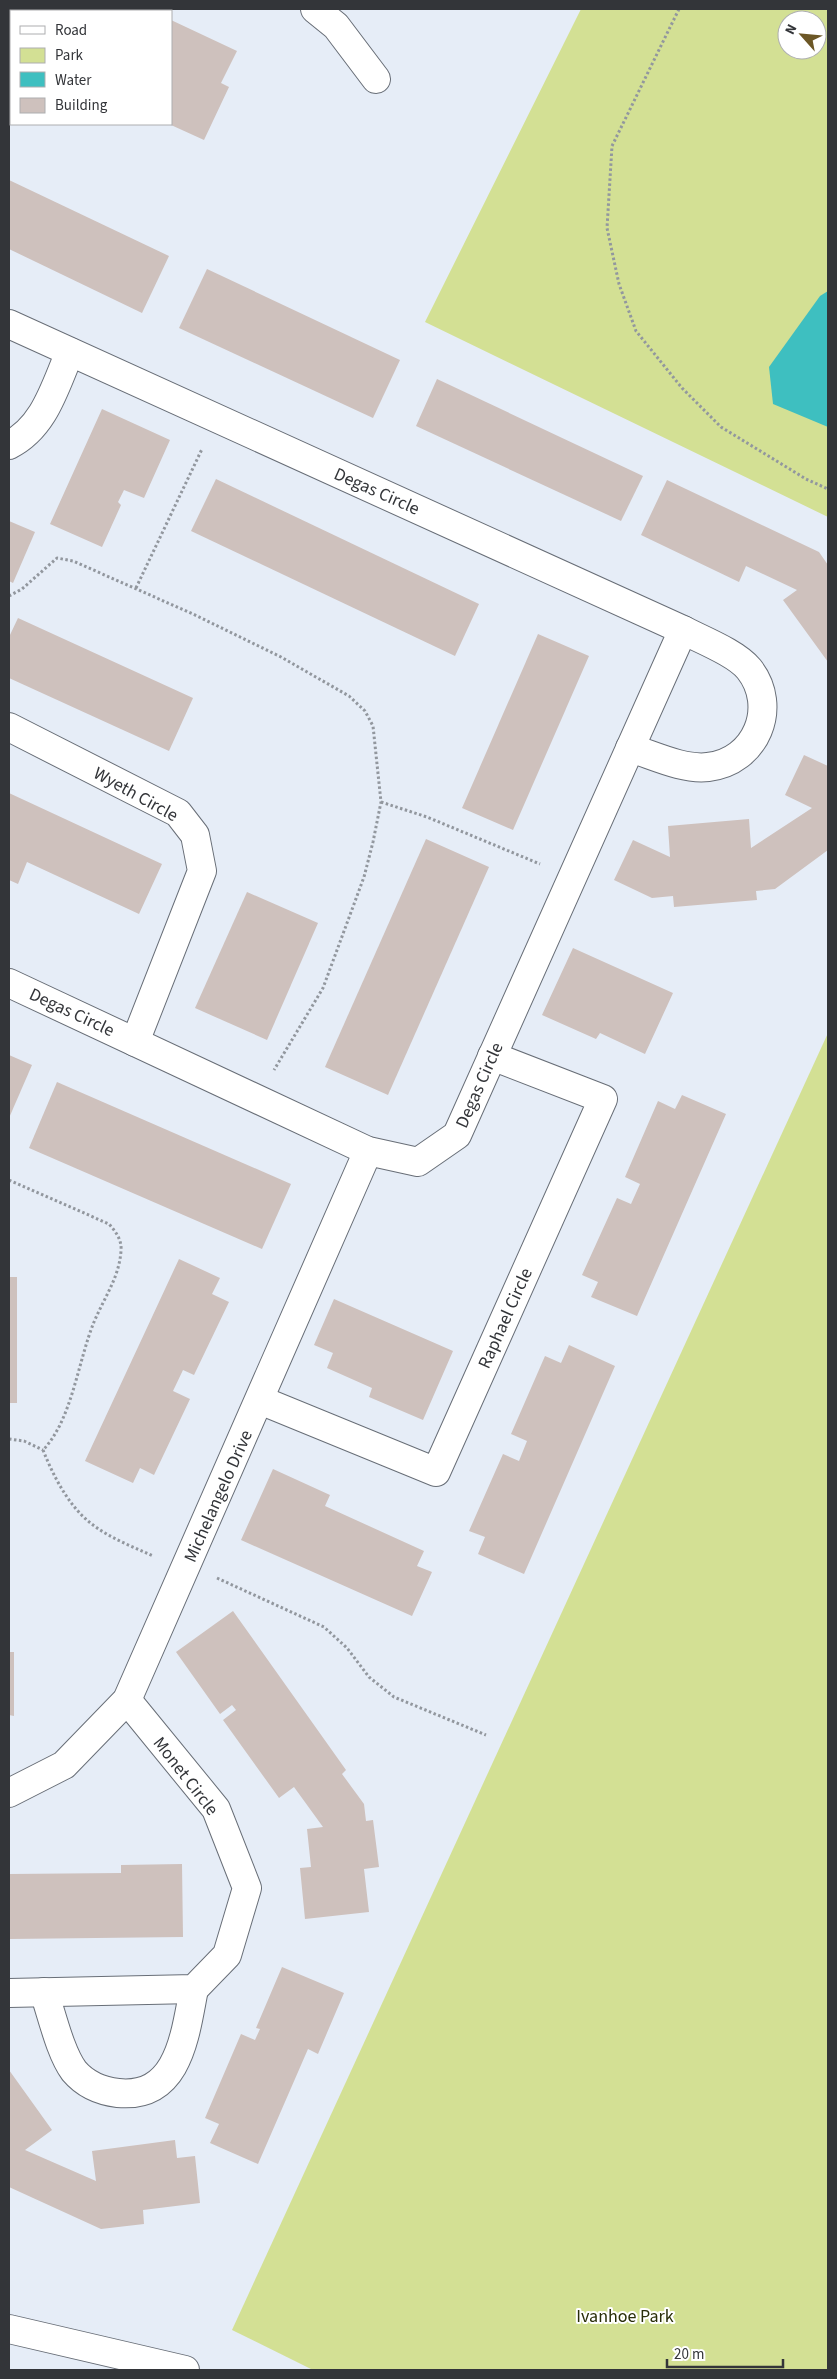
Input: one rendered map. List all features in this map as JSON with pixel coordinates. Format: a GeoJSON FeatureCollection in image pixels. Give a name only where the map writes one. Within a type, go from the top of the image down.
{"type":"FeatureCollection","features":[{"type":"Feature","properties":{"kind":"street"},"geometry":{"type":"LineString","coordinates":[[315,9],[336,26],[376,79]]}},
{"type":"Feature","properties":{"kind":"street","name":"Degas Circle"},"geometry":{"type":"LineString","coordinates":[[9,324],[683,630],[733,656],[748,668],[758,684],[763,702],[762,722],[754,739],[742,754],[725,763],[707,767],[688,765],[630,748]]}},
{"type":"Feature","properties":{"kind":"street"},"geometry":{"type":"LineString","coordinates":[[9,445],[22,439],[36,425],[46,409],[70,352]]}},
{"type":"Feature","properties":{"kind":"street","name":"Degas Circle"},"geometry":{"type":"LineString","coordinates":[[9,983],[368,1151],[418,1162],[457,1135],[683,630]]}},
{"type":"Feature","properties":{"kind":"street","name":"Wyeth Circle"},"geometry":{"type":"LineString","coordinates":[[9,727],[178,813],[195,835],[202,871],[135,1042]]}},
{"type":"Feature","properties":{"kind":"street","name":"Raphael Circle"},"geometry":{"type":"LineString","coordinates":[[260,1400],[436,1472],[603,1099],[492,1056]]}},
{"type":"Feature","properties":{"kind":"street","name":"Michelangelo Drive"},"geometry":{"type":"LineString","coordinates":[[9,1793],[64,1766],[127,1700],[368,1151]]}},
{"type":"Feature","properties":{"kind":"street","name":"Monet Circle"},"geometry":{"type":"LineString","coordinates":[[127,1700],[216,1809],[247,1888],[227,1955],[194,1989]]}},
{"type":"Feature","properties":{"kind":"street"},"geometry":{"type":"LineString","coordinates":[[9,1993],[44,1992],[194,1989],[182,2050],[174,2067],[160,2081],[144,2090],[125,2094],[106,2092],[89,2083],[74,2071],[65,2054],[44,1992]]}},
{"type":"Feature","properties":{"kind":"street"},"geometry":{"type":"LineString","coordinates":[[9,2329],[185,2370]]}},
{"type":"Feature","properties":{"kind":"path"},"geometry":{"type":"LineString","coordinates":[[679,9],[612,146],[607,228],[619,284],[636,330],[682,388],[721,426],[806,479],[828,489]]}},
{"type":"Feature","properties":{"kind":"path"},"geometry":{"type":"LineString","coordinates":[[136,588],[216,418]]}},
{"type":"Feature","properties":{"kind":"path"},"geometry":{"type":"LineString","coordinates":[[9,596],[22,589],[57,558],[73,561],[136,588],[281,657],[349,696],[365,711],[373,726],[380,802],[374,842],[364,877],[323,988],[303,1025],[256,1098]]}},
{"type":"Feature","properties":{"kind":"path"},"geometry":{"type":"LineString","coordinates":[[380,802],[427,817],[572,878]]}},
{"type":"Feature","properties":{"kind":"path"},"geometry":{"type":"LineString","coordinates":[[9,1180],[109,1224],[119,1236],[122,1249],[118,1269],[109,1294],[94,1322],[63,1414],[51,1442],[43,1450]]}},
{"type":"Feature","properties":{"kind":"path"},"geometry":{"type":"LineString","coordinates":[[9,1439],[24,1442],[43,1450],[59,1483],[88,1521],[114,1537],[324,1627],[348,1648],[369,1677],[394,1697],[486,1735]]}},
{"type":"Feature","properties":{"kind":"green space"},"geometry":{"type":"Polygon","coordinates":[[[581,9],[828,9],[828,517],[425,322],[581,9]]]}},
{"type":"Feature","properties":{"kind":"green space","name":"Ivanhoe Park"},"geometry":{"type":"Polygon","coordinates":[[[828,1033],[828,2370],[313,2370],[232,2330],[828,1033]]]}},
{"type":"Feature","properties":{"kind":"water"},"geometry":{"type":"Polygon","coordinates":[[[828,291],[828,427],[773,404],[769,367],[820,296],[828,291]]]}},
{"type":"Feature","properties":{"kind":"building"},"geometry":{"type":"Polygon","coordinates":[[[9,9],[150,10],[10,10],[9,46],[9,9]]]}},
{"type":"Feature","properties":{"kind":"building"},"geometry":{"type":"Polygon","coordinates":[[[172,20],[237,51],[221,83],[229,87],[204,140],[171,125],[172,20]]]}},
{"type":"Feature","properties":{"kind":"building"},"geometry":{"type":"Polygon","coordinates":[[[9,180],[169,256],[142,313],[9,249],[9,180]]]}},
{"type":"Feature","properties":{"kind":"building"},"geometry":{"type":"Polygon","coordinates":[[[207,269],[400,360],[373,418],[179,328],[207,269]]]}},
{"type":"Feature","properties":{"kind":"building"},"geometry":{"type":"Polygon","coordinates":[[[437,379],[643,476],[621,521],[416,426],[437,379]]]}},
{"type":"Feature","properties":{"kind":"building"},"geometry":{"type":"Polygon","coordinates":[[[102,409],[170,440],[144,498],[124,490],[118,502],[121,505],[102,547],[50,524],[102,409]]]}},
{"type":"Feature","properties":{"kind":"building"},"geometry":{"type":"Polygon","coordinates":[[[216,479],[479,604],[455,656],[191,531],[216,479]]]}},
{"type":"Feature","properties":{"kind":"building"},"geometry":{"type":"Polygon","coordinates":[[[667,480],[819,552],[828,565],[828,662],[783,600],[797,590],[746,566],[739,582],[641,535],[667,480]]]}},
{"type":"Feature","properties":{"kind":"building"},"geometry":{"type":"Polygon","coordinates":[[[9,521],[35,532],[13,583],[9,581],[9,521]]]}},
{"type":"Feature","properties":{"kind":"building"},"geometry":{"type":"Polygon","coordinates":[[[18,618],[193,698],[169,751],[9,678],[9,637],[18,618]]]}},
{"type":"Feature","properties":{"kind":"building"},"geometry":{"type":"Polygon","coordinates":[[[538,634],[589,656],[513,830],[462,808],[538,634]]]}},
{"type":"Feature","properties":{"kind":"building"},"geometry":{"type":"Polygon","coordinates":[[[804,755],[828,766],[828,850],[775,889],[756,891],[757,900],[674,907],[673,896],[652,898],[614,880],[633,840],[670,857],[668,826],[749,819],[751,848],[812,808],[785,795],[804,755]]]}},
{"type":"Feature","properties":{"kind":"building"},"geometry":{"type":"Polygon","coordinates":[[[9,793],[162,864],[139,914],[27,862],[18,884],[9,880],[9,793]]]}},
{"type":"Feature","properties":{"kind":"building"},"geometry":{"type":"Polygon","coordinates":[[[426,839],[489,867],[388,1095],[325,1067],[426,839]]]}},
{"type":"Feature","properties":{"kind":"building"},"geometry":{"type":"Polygon","coordinates":[[[247,892],[318,923],[267,1040],[195,1008],[247,892]]]}},
{"type":"Feature","properties":{"kind":"building"},"geometry":{"type":"Polygon","coordinates":[[[573,948],[673,993],[645,1054],[600,1033],[596,1039],[542,1015],[573,948]]]}},
{"type":"Feature","properties":{"kind":"building"},"geometry":{"type":"Polygon","coordinates":[[[9,1055],[32,1065],[9,1118],[9,1055]]]}},
{"type":"Feature","properties":{"kind":"building"},"geometry":{"type":"Polygon","coordinates":[[[57,1082],[291,1184],[262,1249],[29,1148],[57,1082]]]}},
{"type":"Feature","properties":{"kind":"building"},"geometry":{"type":"Polygon","coordinates":[[[682,1095],[726,1114],[637,1316],[591,1297],[598,1282],[582,1275],[617,1198],[631,1204],[640,1184],[625,1177],[658,1101],[675,1109],[682,1095]]]}},
{"type":"Feature","properties":{"kind":"building"},"geometry":{"type":"Polygon","coordinates":[[[179,1259],[220,1278],[212,1294],[229,1302],[194,1375],[183,1370],[173,1391],[190,1399],[154,1475],[140,1468],[133,1483],[85,1461],[179,1259]]]}},
{"type":"Feature","properties":{"kind":"building"},"geometry":{"type":"Polygon","coordinates":[[[9,1277],[17,1277],[17,1403],[9,1403],[9,1277]]]}},
{"type":"Feature","properties":{"kind":"building"},"geometry":{"type":"Polygon","coordinates":[[[334,1299],[453,1351],[423,1420],[369,1397],[372,1388],[327,1368],[333,1353],[314,1345],[334,1299]]]}},
{"type":"Feature","properties":{"kind":"building"},"geometry":{"type":"Polygon","coordinates":[[[569,1345],[615,1366],[524,1574],[478,1554],[485,1537],[469,1531],[503,1454],[519,1461],[527,1441],[511,1434],[545,1356],[561,1363],[569,1345]]]}},
{"type":"Feature","properties":{"kind":"building"},"geometry":{"type":"Polygon","coordinates":[[[273,1469],[330,1495],[325,1506],[424,1551],[417,1566],[432,1572],[412,1616],[241,1540],[273,1469]]]}},
{"type":"Feature","properties":{"kind":"building"},"geometry":{"type":"Polygon","coordinates":[[[233,1611],[346,1770],[342,1774],[364,1804],[366,1821],[373,1820],[379,1867],[364,1869],[369,1912],[305,1919],[300,1868],[311,1867],[307,1829],[323,1827],[294,1787],[279,1798],[223,1720],[236,1710],[232,1705],[220,1714],[176,1652],[233,1611]]]}},
{"type":"Feature","properties":{"kind":"building"},"geometry":{"type":"Polygon","coordinates":[[[9,1652],[14,1652],[14,1716],[9,1715],[9,1652]]]}},
{"type":"Feature","properties":{"kind":"building"},"geometry":{"type":"Polygon","coordinates":[[[182,1864],[183,1937],[9,1939],[9,1874],[121,1873],[121,1865],[182,1864]]]}},
{"type":"Feature","properties":{"kind":"building"},"geometry":{"type":"Polygon","coordinates":[[[282,1967],[344,1993],[318,2054],[308,2049],[258,2164],[210,2143],[219,2124],[205,2118],[241,2034],[255,2040],[260,2029],[256,2028],[282,1967]]]}},
{"type":"Feature","properties":{"kind":"building"},"geometry":{"type":"Polygon","coordinates":[[[9,2070],[52,2130],[25,2150],[96,2181],[92,2151],[175,2140],[177,2158],[195,2156],[200,2203],[143,2210],[144,2224],[101,2229],[9,2187],[9,2070]]]}}]}
